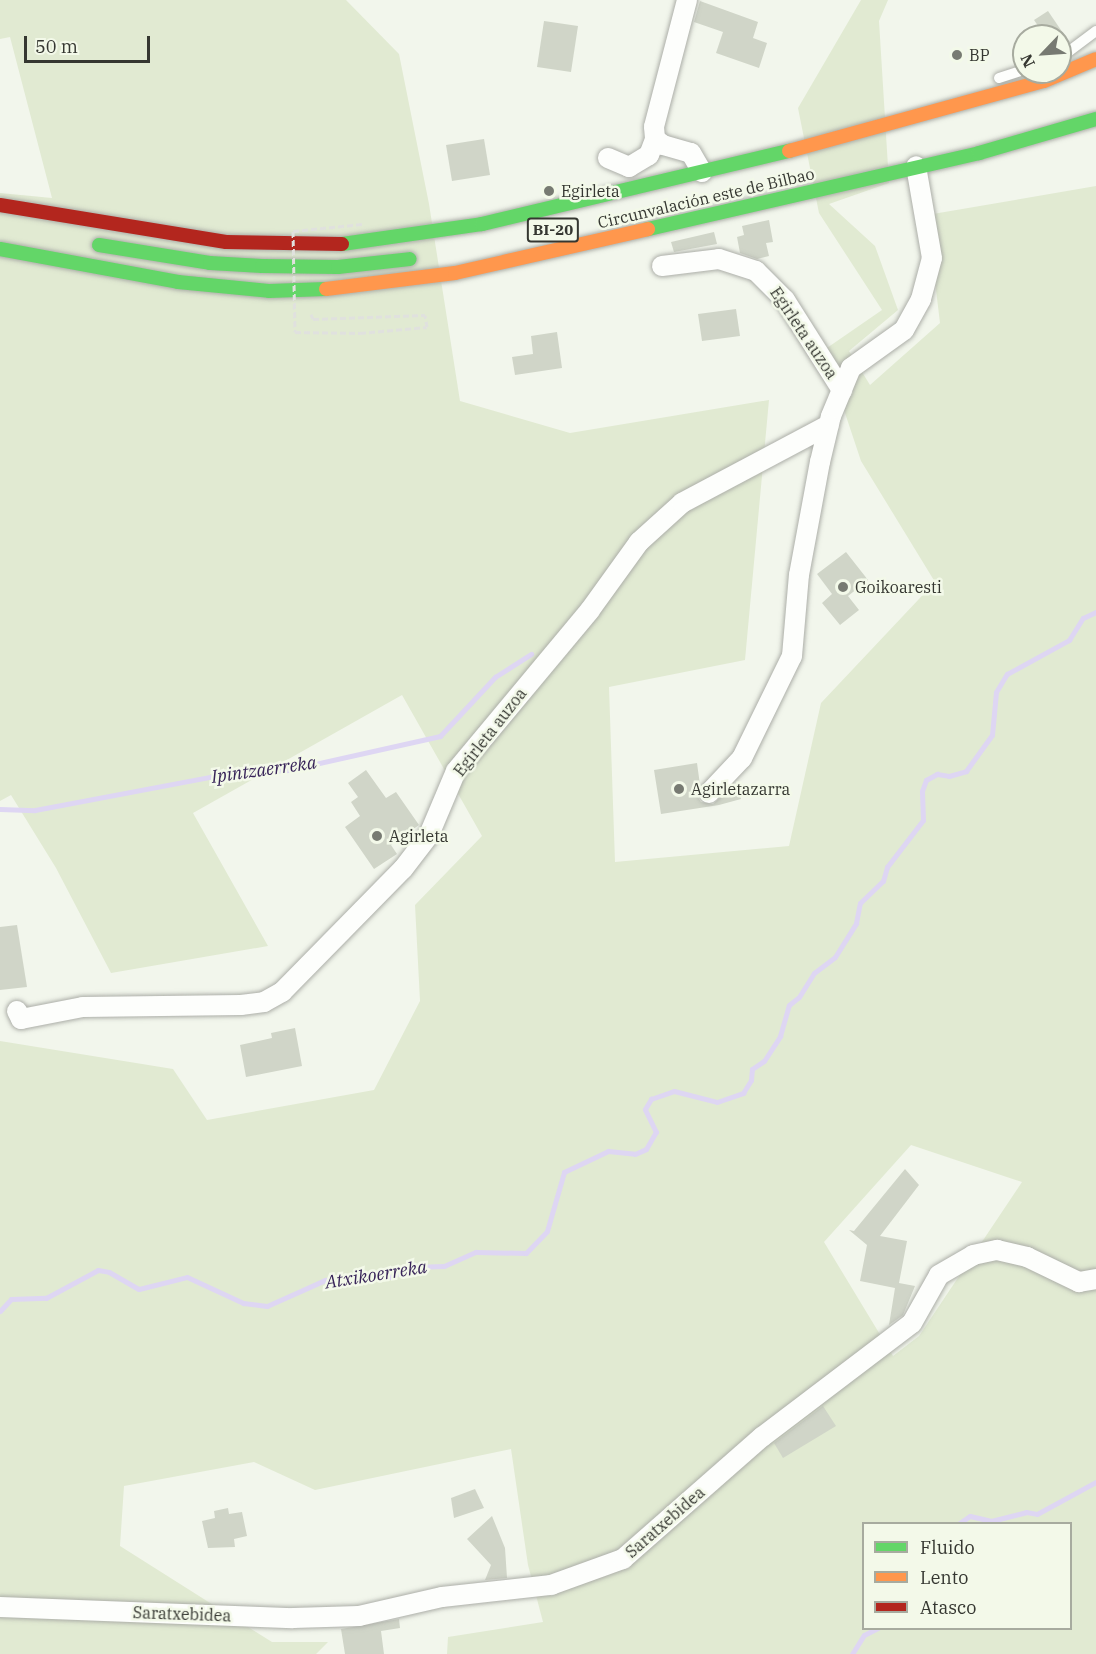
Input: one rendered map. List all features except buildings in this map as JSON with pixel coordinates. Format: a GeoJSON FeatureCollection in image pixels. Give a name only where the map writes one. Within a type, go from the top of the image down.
{"type":"FeatureCollection","features":[{"type":"Feature","properties":{"kind":"main road"},"geometry":{"type":"LineString","coordinates":[[0,205],[226,242],[321,245],[374,242],[482,224],[702,172],[1044,81],[1096,59]]}},
{"type":"Feature","properties":{"kind":"main road","name":"Circunvalación este de Bilbao"},"geometry":{"type":"LineString","coordinates":[[0,249],[189,283],[269,291],[364,287],[455,273],[1027,141],[1096,119]]}},
{"type":"Feature","properties":{"kind":"main road"},"geometry":{"type":"LineString","coordinates":[[89,243],[210,263],[262,267],[338,267],[425,257]]}},
{"type":"Feature","properties":{"kind":"street"},"geometry":{"type":"LineString","coordinates":[[608,165],[629,167],[649,155],[655,139],[654,127],[687,0]]}},
{"type":"Feature","properties":{"kind":"street"},"geometry":{"type":"LineString","coordinates":[[655,139],[663,145],[691,153],[702,172]]}},
{"type":"Feature","properties":{"kind":"street","name":"Egirleta auzoa"},"geometry":{"type":"LineString","coordinates":[[709,793],[742,758],[792,656],[799,575],[829,425],[851,368],[904,330],[921,299],[932,258],[916,166]]}},
{"type":"Feature","properties":{"kind":"street","name":"Egirleta auzoa"},"geometry":{"type":"LineString","coordinates":[[662,266],[719,259],[756,270],[785,300],[842,390]]}},
{"type":"Feature","properties":{"kind":"street","name":"Egirleta auzoa"},"geometry":{"type":"LineString","coordinates":[[17,1011],[21,1019],[83,1007],[241,1005],[264,1002],[282,992],[403,869],[429,835],[456,771],[590,610],[639,542],[682,503],[829,425]]}},
{"type":"Feature","properties":{"kind":"street","name":"Saratxebidea"},"geometry":{"type":"LineString","coordinates":[[0,1607],[293,1618],[359,1616],[442,1597],[551,1585],[623,1559],[762,1437],[912,1323],[939,1275],[973,1255],[997,1250],[1027,1257],[1079,1282],[1096,1279]]}},
{"type":"Feature","properties":{"kind":"lane"},"geometry":{"type":"LineString","coordinates":[[1072,49],[1096,31]]}},
{"type":"Feature","properties":{"kind":"lane"},"geometry":{"type":"LineString","coordinates":[[990,81],[1012,74]]}},
{"type":"Feature","properties":{"kind":"lane"},"geometry":{"type":"LineString","coordinates":[[855,133],[903,107],[925,100]]}},
{"type":"Feature","properties":{"kind":"lane"},"geometry":{"type":"LineString","coordinates":[[1027,141],[1084,137]]}},
{"type":"Feature","properties":{"kind":"path"},"geometry":{"type":"LineString","coordinates":[[362,224],[293,231],[295,332],[360,333],[427,327],[425,315]]}},
{"type":"Feature","properties":{"kind":"green space"},"geometry":{"type":"Polygon","coordinates":[[[0,0],[346,0],[399,54],[429,204],[460,401],[570,433],[769,400],[745,660],[609,687],[615,862],[789,846],[821,703],[935,582],[861,461],[824,350],[882,310],[819,213],[798,108],[861,0],[888,0],[879,21],[889,183],[829,204],[875,246],[898,310],[849,351],[870,385],[940,323],[927,215],[1096,186],[1096,1654],[447,1654],[448,1637],[543,1622],[528,1565],[511,1449],[315,1490],[254,1462],[124,1486],[120,1546],[272,1642],[328,1642],[316,1654],[0,1654],[0,1041],[173,1069],[207,1120],[374,1090],[420,1001],[415,905],[482,836],[402,695],[193,813],[268,946],[111,973],[56,868],[11,795],[0,801],[0,193],[52,198],[10,37],[0,39],[0,0]],[[911,1145],[824,1242],[893,1356],[919,1336],[1022,1182],[911,1145]]]}},
{"type":"Feature","properties":{"kind":"waterway","name":"Atxikoerreka"},"geometry":{"type":"LineString","coordinates":[[0,1311],[11,1299],[46,1298],[98,1270],[109,1272],[139,1289],[187,1277],[243,1303],[267,1306],[325,1280],[390,1277],[413,1267],[444,1266],[476,1252],[526,1253],[547,1231],[564,1172],[608,1151],[635,1154],[646,1149],[656,1132],[645,1109],[651,1099],[674,1091],[717,1102],[743,1093],[751,1080],[752,1069],[764,1061],[780,1036],[789,1005],[799,997],[814,973],[835,957],[856,923],[860,903],[883,881],[887,867],[923,820],[922,791],[926,780],[937,774],[949,776],[966,771],[992,735],[996,692],[1007,674],[1069,640],[1083,618],[1096,612]]}},
{"type":"Feature","properties":{"kind":"waterway","name":"Ipintzaerreka"},"geometry":{"type":"LineString","coordinates":[[0,809],[35,810],[225,774],[288,770],[440,736],[495,677],[531,654]]}},
{"type":"Feature","properties":{"kind":"waterway"},"geometry":{"type":"LineString","coordinates":[[961,1522],[970,1516],[991,1521],[1026,1512],[1037,1514],[1096,1482]]}},
{"type":"Feature","properties":{"kind":"waterway"},"geometry":{"type":"LineString","coordinates":[[852,1654],[864,1635],[874,1630]]}},
{"type":"Feature","properties":{"kind":"traffic: fast"},"geometry":{"type":"LineString","coordinates":[[648,229],[979,153],[1096,119]]}},
{"type":"Feature","properties":{"kind":"traffic: fast"},"geometry":{"type":"LineString","coordinates":[[342,244],[482,224],[789,151]]}},
{"type":"Feature","properties":{"kind":"traffic: fast"},"geometry":{"type":"LineString","coordinates":[[99,245],[210,263],[262,266],[338,267],[410,259]]}},
{"type":"Feature","properties":{"kind":"traffic: fast"},"geometry":{"type":"LineString","coordinates":[[0,249],[178,282],[269,291],[326,289]]}},
{"type":"Feature","properties":{"kind":"traffic: slow"},"geometry":{"type":"LineString","coordinates":[[789,151],[1044,81],[1096,59]]}},
{"type":"Feature","properties":{"kind":"traffic: slow"},"geometry":{"type":"LineString","coordinates":[[326,289],[455,273],[648,229]]}},
{"type":"Feature","properties":{"kind":"traffic: jam"},"geometry":{"type":"LineString","coordinates":[[0,205],[226,242],[342,244]]}},
{"type":"Feature","properties":{"kind":"place","name":"BP"},"geometry":{"type":"Point","coordinates":[957,55]}},
{"type":"Feature","properties":{"kind":"place","name":"Egirleta"},"geometry":{"type":"Point","coordinates":[549,191]}},
{"type":"Feature","properties":{"kind":"place","name":"Goikoaresti"},"geometry":{"type":"Point","coordinates":[843,587]}},
{"type":"Feature","properties":{"kind":"place","name":"Agirletazarra"},"geometry":{"type":"Point","coordinates":[679,789]}},
{"type":"Feature","properties":{"kind":"place","name":"Agirleta"},"geometry":{"type":"Point","coordinates":[377,836]}}]}
